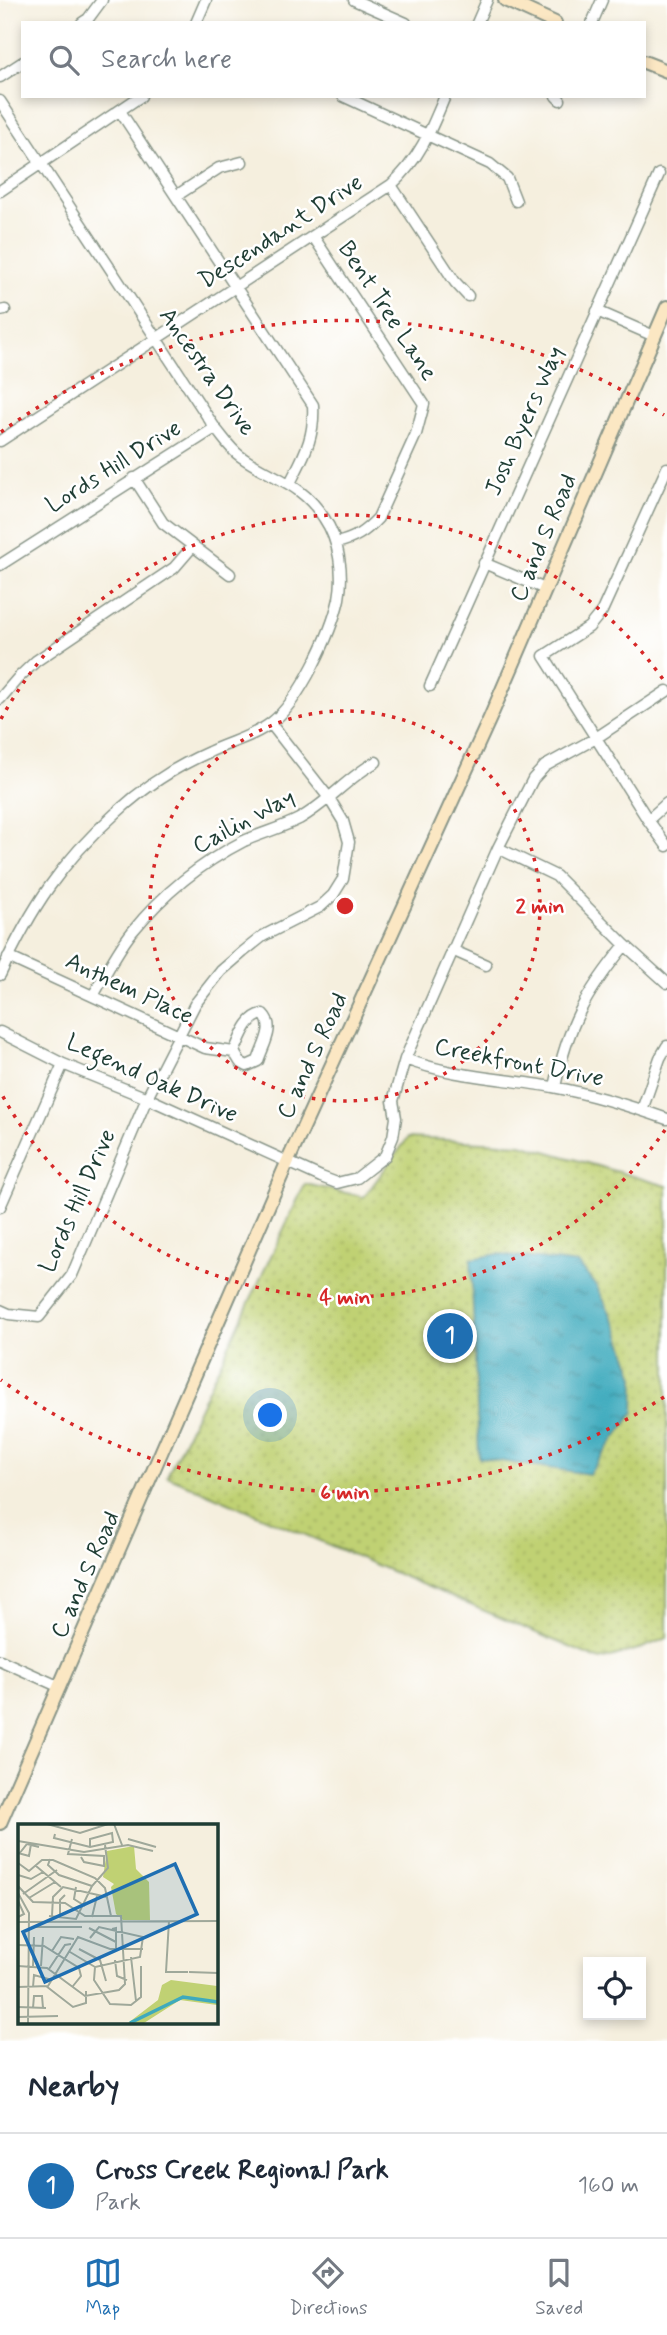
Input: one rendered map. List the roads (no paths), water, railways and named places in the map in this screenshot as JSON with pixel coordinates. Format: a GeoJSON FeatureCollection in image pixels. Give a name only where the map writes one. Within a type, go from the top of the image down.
{"type":"FeatureCollection","features":[{"type":"Feature","properties":{"kind":"main road"},"geometry":{"type":"LineString","coordinates":[[505,0],[551,21]]}},
{"type":"Feature","properties":{"kind":"main road"},"geometry":{"type":"LineString","coordinates":[[646,63],[667,71]]}},
{"type":"Feature","properties":{"kind":"main road","name":"C and S Road"},"geometry":{"type":"LineString","coordinates":[[0,1823],[287,1163],[490,718],[667,307]]}},
{"type":"Feature","properties":{"kind":"street"},"geometry":{"type":"LineString","coordinates":[[85,21],[102,0]]}},
{"type":"Feature","properties":{"kind":"street"},"geometry":{"type":"LineString","coordinates":[[197,21],[206,0]]}},
{"type":"Feature","properties":{"kind":"street"},"geometry":{"type":"LineString","coordinates":[[355,0],[402,21]]}},
{"type":"Feature","properties":{"kind":"street"},"geometry":{"type":"LineString","coordinates":[[478,21],[487,0]]}},
{"type":"Feature","properties":{"kind":"street"},"geometry":{"type":"LineString","coordinates":[[593,21],[602,0]]}},
{"type":"Feature","properties":{"kind":"street"},"geometry":{"type":"LineString","coordinates":[[0,77],[21,63]]}},
{"type":"Feature","properties":{"kind":"street"},"geometry":{"type":"LineString","coordinates":[[0,191],[138,98]]}},
{"type":"Feature","properties":{"kind":"street"},"geometry":{"type":"LineString","coordinates":[[348,98],[429,134],[500,170],[507,178],[516,201]]}},
{"type":"Feature","properties":{"kind":"street","name":"Descendant Drive"},"geometry":{"type":"LineString","coordinates":[[0,441],[391,185],[419,154],[444,98]]}},
{"type":"Feature","properties":{"kind":"street","name":"Ancestra Drive"},"geometry":{"type":"LineString","coordinates":[[0,101],[215,428],[237,454],[290,483],[325,519],[336,543],[340,581],[333,619],[300,689],[271,724],[168,773],[117,811],[79,849],[42,895],[0,975]]}},
{"type":"Feature","properties":{"kind":"street"},"geometry":{"type":"LineString","coordinates":[[120,111],[313,405],[314,427],[306,452],[290,483]]}},
{"type":"Feature","properties":{"kind":"street"},"geometry":{"type":"LineString","coordinates":[[176,196],[219,168],[242,162]]}},
{"type":"Feature","properties":{"kind":"street","name":"Josh Byers Way"},"geometry":{"type":"LineString","coordinates":[[430,686],[660,174]]}},
{"type":"Feature","properties":{"kind":"street"},"geometry":{"type":"LineString","coordinates":[[391,185],[455,282],[468,296]]}},
{"type":"Feature","properties":{"kind":"street","name":"Bent Tree Lane"},"geometry":{"type":"LineString","coordinates":[[313,236],[424,404],[416,434],[377,518],[354,539],[336,543]]}},
{"type":"Feature","properties":{"kind":"street"},"geometry":{"type":"LineString","coordinates":[[597,311],[654,336]]}},
{"type":"Feature","properties":{"kind":"street","name":"Lords Hill Drive"},"geometry":{"type":"LineString","coordinates":[[0,565],[215,428]]}},
{"type":"Feature","properties":{"kind":"street"},"geometry":{"type":"LineString","coordinates":[[667,468],[602,611],[589,627],[544,656],[667,846]]}},
{"type":"Feature","properties":{"kind":"street"},"geometry":{"type":"LineString","coordinates":[[134,478],[163,523],[230,574]]}},
{"type":"Feature","properties":{"kind":"street"},"geometry":{"type":"LineString","coordinates":[[656,493],[667,498]]}},
{"type":"Feature","properties":{"kind":"street"},"geometry":{"type":"LineString","coordinates":[[0,699],[36,661],[174,568],[193,546]]}},
{"type":"Feature","properties":{"kind":"street"},"geometry":{"type":"LineString","coordinates":[[484,563],[545,589]]}},
{"type":"Feature","properties":{"kind":"street","name":"Legend Oak Drive"},"geometry":{"type":"LineString","coordinates":[[0,1032],[287,1163],[337,1183],[357,1178],[385,1156],[393,1137],[396,1118],[393,1101],[405,1059],[498,848],[533,779],[545,766],[596,738],[667,691]]}},
{"type":"Feature","properties":{"kind":"street"},"geometry":{"type":"LineString","coordinates":[[147,1098],[195,1004],[221,971],[263,936],[320,907],[343,879],[349,842],[343,821],[329,798],[271,724]]}},
{"type":"Feature","properties":{"kind":"street","name":"Cailin Way"},"geometry":{"type":"LineString","coordinates":[[93,996],[130,934],[150,910],[180,883],[245,841],[299,818],[329,798],[360,771],[376,762]]}},
{"type":"Feature","properties":{"kind":"street"},"geometry":{"type":"LineString","coordinates":[[648,820],[667,803]]}},
{"type":"Feature","properties":{"kind":"street"},"geometry":{"type":"LineString","coordinates":[[498,848],[556,876],[667,983]]}},
{"type":"Feature","properties":{"kind":"street"},"geometry":{"type":"LineString","coordinates":[[555,1087],[563,1048],[574,1020],[597,979],[625,945]]}},
{"type":"Feature","properties":{"kind":"street"},"geometry":{"type":"LineString","coordinates":[[452,950],[486,965]]}},
{"type":"Feature","properties":{"kind":"street","name":"Anthem Place"},"geometry":{"type":"LineString","coordinates":[[8,957],[205,1048],[234,1052]]}},
{"type":"Feature","properties":{"kind":"street","name":"Anthem Place"},"geometry":{"type":"LineString","coordinates":[[263,1014],[269,1020],[270,1028],[258,1061],[247,1066],[240,1062],[234,1052],[248,1022],[256,1015],[263,1014]]}},
{"type":"Feature","properties":{"kind":"street"},"geometry":{"type":"LineString","coordinates":[[642,1110],[660,1058],[667,1046]]}},
{"type":"Feature","properties":{"kind":"street","name":"Creekfront Drive"},"geometry":{"type":"LineString","coordinates":[[405,1059],[432,1069],[464,1076],[555,1087],[667,1119]]}},
{"type":"Feature","properties":{"kind":"street"},"geometry":{"type":"LineString","coordinates":[[0,1207],[64,1063]]}},
{"type":"Feature","properties":{"kind":"street","name":"Lords Hill Drive"},"geometry":{"type":"LineString","coordinates":[[0,1310],[9,1314],[38,1317],[72,1275],[147,1098]]}},
{"type":"Feature","properties":{"kind":"street"},"geometry":{"type":"LineString","coordinates":[[0,1660],[60,1687]]}},
{"type":"Feature","properties":{"kind":"water"},"geometry":{"type":"Polygon","coordinates":[[[498,1254],[578,1264],[596,1285],[617,1327],[635,1377],[634,1412],[589,1474],[479,1458],[471,1259],[498,1254]]]}},
{"type":"Feature","properties":{"kind":"place","name":"Cross Creek Regional Park"},"geometry":{"type":"Point","coordinates":[450,1336]}}]}
